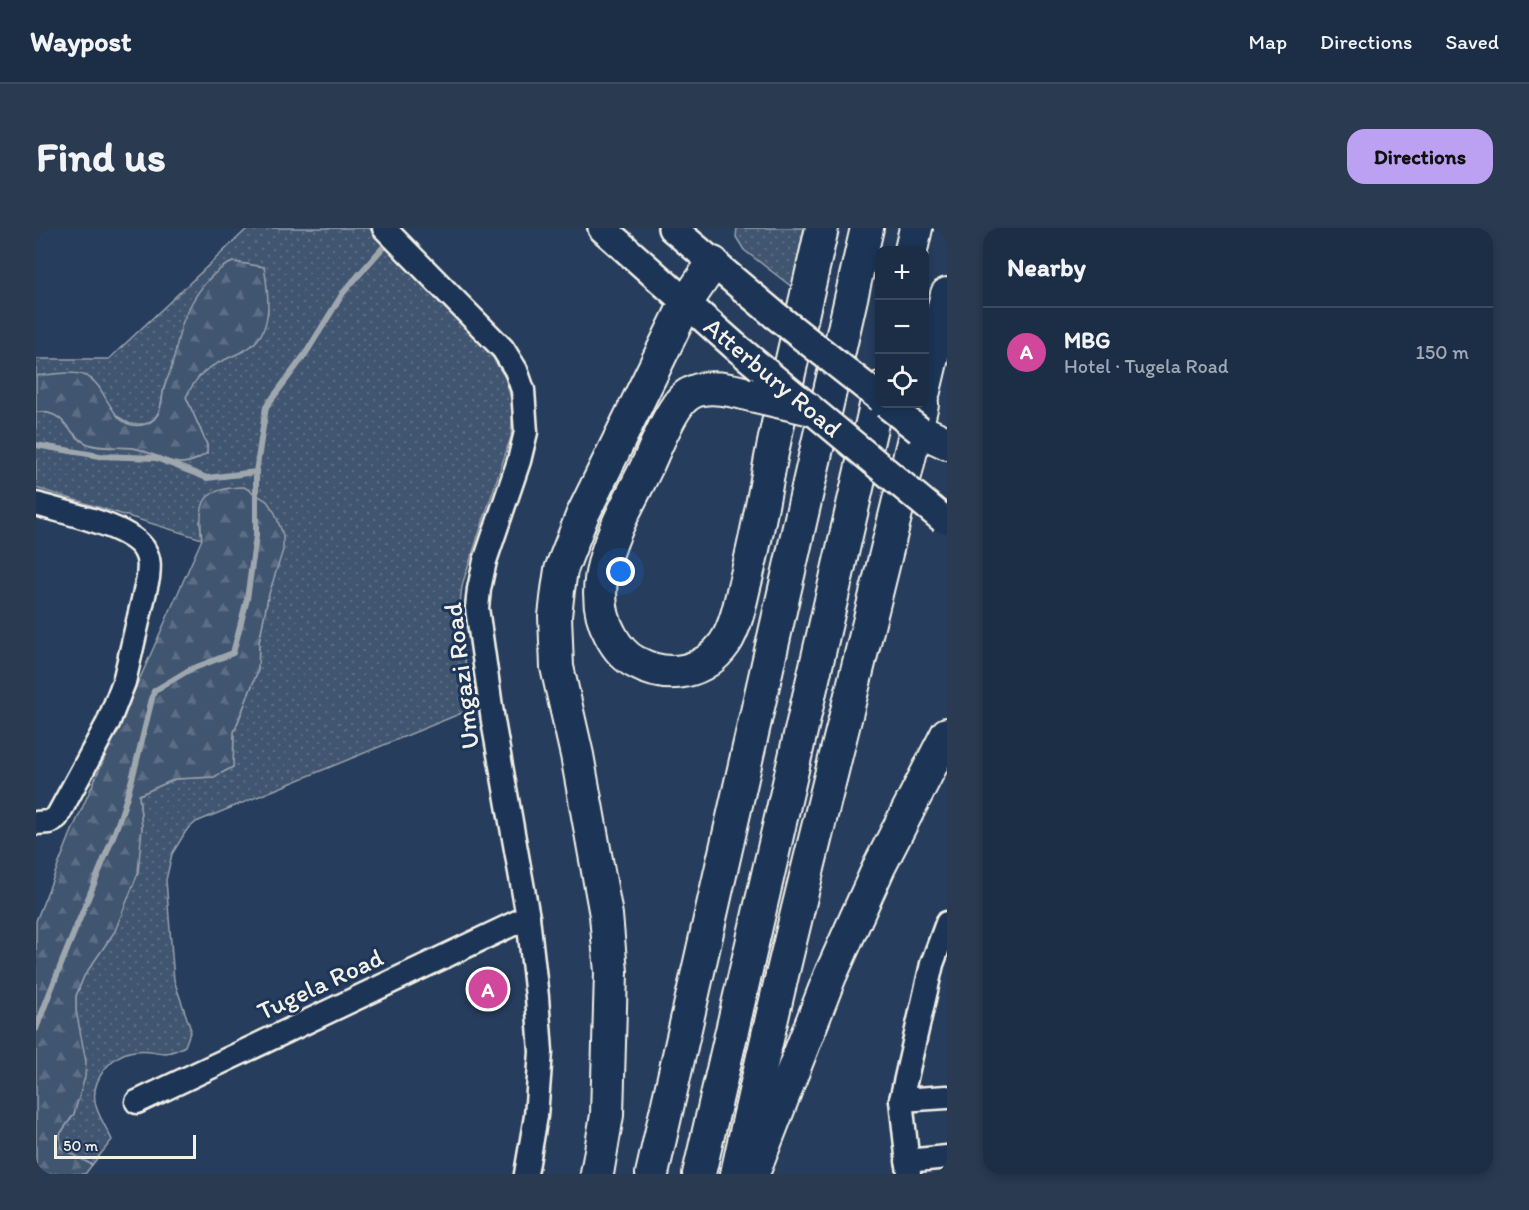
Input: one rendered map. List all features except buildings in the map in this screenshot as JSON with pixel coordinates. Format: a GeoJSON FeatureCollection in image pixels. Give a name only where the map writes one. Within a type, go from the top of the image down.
{"type":"FeatureCollection","features":[{"type":"Feature","properties":{"kind":"highway"},"geometry":{"type":"LineString","coordinates":[[807,408],[751,395],[737,391],[708,389],[688,394],[680,402],[661,436],[603,563],[599,584],[601,609],[606,627],[615,644],[626,656],[652,669],[684,671],[703,665],[727,641],[739,606],[752,554],[773,447],[822,228]]}},
{"type":"Feature","properties":{"kind":"highway"},"geometry":{"type":"LineString","coordinates":[[847,312],[849,228]]}},
{"type":"Feature","properties":{"kind":"highway"},"geometry":{"type":"LineString","coordinates":[[652,1174],[867,228]]}},
{"type":"Feature","properties":{"kind":"highway"},"geometry":{"type":"LineString","coordinates":[[912,246],[916,228]]}},
{"type":"Feature","properties":{"kind":"highway"},"geometry":{"type":"LineString","coordinates":[[597,1174],[607,1114],[611,972],[603,897],[577,755],[557,667],[555,616],[561,570],[582,516],[686,303],[713,263]]}},
{"type":"Feature","properties":{"kind":"highway"},"geometry":{"type":"LineString","coordinates":[[929,370],[947,294]]}},
{"type":"Feature","properties":{"kind":"highway"},"geometry":{"type":"LineString","coordinates":[[699,1174],[875,405]]}},
{"type":"Feature","properties":{"kind":"highway"},"geometry":{"type":"LineString","coordinates":[[920,417],[947,443]]}},
{"type":"Feature","properties":{"kind":"highway"},"geometry":{"type":"LineString","coordinates":[[737,1174],[768,1029],[920,417]]}},
{"type":"Feature","properties":{"kind":"highway"},"geometry":{"type":"LineString","coordinates":[[753,1174],[777,1106],[830,976],[879,867],[947,734]]}},
{"type":"Feature","properties":{"kind":"main road","name":"Atterbury Road"},"geometry":{"type":"LineString","coordinates":[[602,228],[807,408],[945,521]]}},
{"type":"Feature","properties":{"kind":"main road","name":"Atterbury Road"},"geometry":{"type":"LineString","coordinates":[[672,228],[775,315],[875,395]]}},
{"type":"Feature","properties":{"kind":"main road"},"geometry":{"type":"LineString","coordinates":[[896,408],[920,417],[947,453]]}},
{"type":"Feature","properties":{"kind":"street","name":"Umgazi Road"},"geometry":{"type":"LineString","coordinates":[[384,228],[503,349],[516,370],[523,390],[526,432],[519,461],[485,561],[477,608],[493,721],[528,917],[537,997],[541,1052],[536,1116],[526,1174]]}},
{"type":"Feature","properties":{"kind":"street"},"geometry":{"type":"LineString","coordinates":[[36,504],[112,527],[134,538],[145,549],[149,562],[148,578],[124,682],[108,723],[57,817],[49,822],[36,824]]}},
{"type":"Feature","properties":{"kind":"street","name":"Tugela Road"},"geometry":{"type":"LineString","coordinates":[[137,1102],[528,917]]}},
{"type":"Feature","properties":{"kind":"street"},"geometry":{"type":"LineString","coordinates":[[947,923],[932,964],[901,1100],[908,1168],[947,1157]]}},
{"type":"Feature","properties":{"kind":"street"},"geometry":{"type":"LineString","coordinates":[[901,1100],[947,1097]]}},
{"type":"Feature","properties":{"kind":"green space"},"geometry":{"type":"Polygon","coordinates":[[[248,228],[369,228],[489,351],[506,379],[513,409],[511,437],[463,582],[461,598],[461,629],[474,708],[196,822],[186,831],[172,854],[166,880],[174,980],[191,1030],[185,1046],[177,1050],[165,1053],[143,1050],[126,1053],[110,1063],[104,1070],[96,1087],[96,1106],[112,1140],[92,1165],[61,1148],[60,1134],[74,1114],[76,996],[84,976],[115,931],[142,828],[139,795],[175,779],[214,777],[233,767],[234,732],[258,670],[259,642],[268,597],[200,522],[202,539],[36,488],[36,412],[55,415],[76,436],[90,445],[142,450],[182,463],[192,461],[207,453],[207,445],[186,397],[193,383],[203,372],[224,358],[245,351],[268,313],[264,267],[233,262],[224,266],[170,373],[164,387],[160,410],[154,419],[146,424],[130,424],[117,416],[94,382],[65,374],[36,376],[36,359],[109,359],[248,228]]]}},
{"type":"Feature","properties":{"kind":"green space"},"geometry":{"type":"Polygon","coordinates":[[[737,228],[804,228],[792,287],[744,250],[736,237],[737,228]]]}},
{"type":"Feature","properties":{"kind":"green space"},"geometry":{"type":"Polygon","coordinates":[[[233,262],[264,267],[267,314],[265,325],[253,344],[203,372],[186,397],[207,445],[207,453],[193,461],[182,463],[134,448],[93,446],[80,439],[54,415],[36,412],[36,376],[74,373],[94,381],[117,416],[125,422],[134,425],[152,421],[160,409],[164,387],[188,311],[197,294],[210,278],[233,262]]]}},
{"type":"Feature","properties":{"kind":"green space"},"geometry":{"type":"Polygon","coordinates":[[[244,487],[267,501],[275,513],[283,535],[283,550],[268,597],[259,642],[258,670],[234,732],[233,767],[214,777],[175,779],[139,795],[142,828],[138,873],[115,931],[84,976],[76,996],[76,1010],[86,1062],[85,1077],[74,1114],[60,1134],[61,1148],[92,1165],[85,1174],[36,1174],[36,921],[71,833],[202,539],[201,515],[206,499],[220,490],[244,487]]]}},
{"type":"Feature","properties":{"kind":"waterway"},"geometry":{"type":"LineString","coordinates":[[36,445],[100,456],[156,458],[207,478],[256,472],[266,407],[306,353],[343,293],[400,228]]}},
{"type":"Feature","properties":{"kind":"waterway"},"geometry":{"type":"LineString","coordinates":[[36,1029],[122,812],[154,691],[189,670],[233,653],[247,599],[256,536],[256,472]]}},
{"type":"Feature","properties":{"kind":"place","name":"MBG"},"geometry":{"type":"Point","coordinates":[488,989]}}]}
